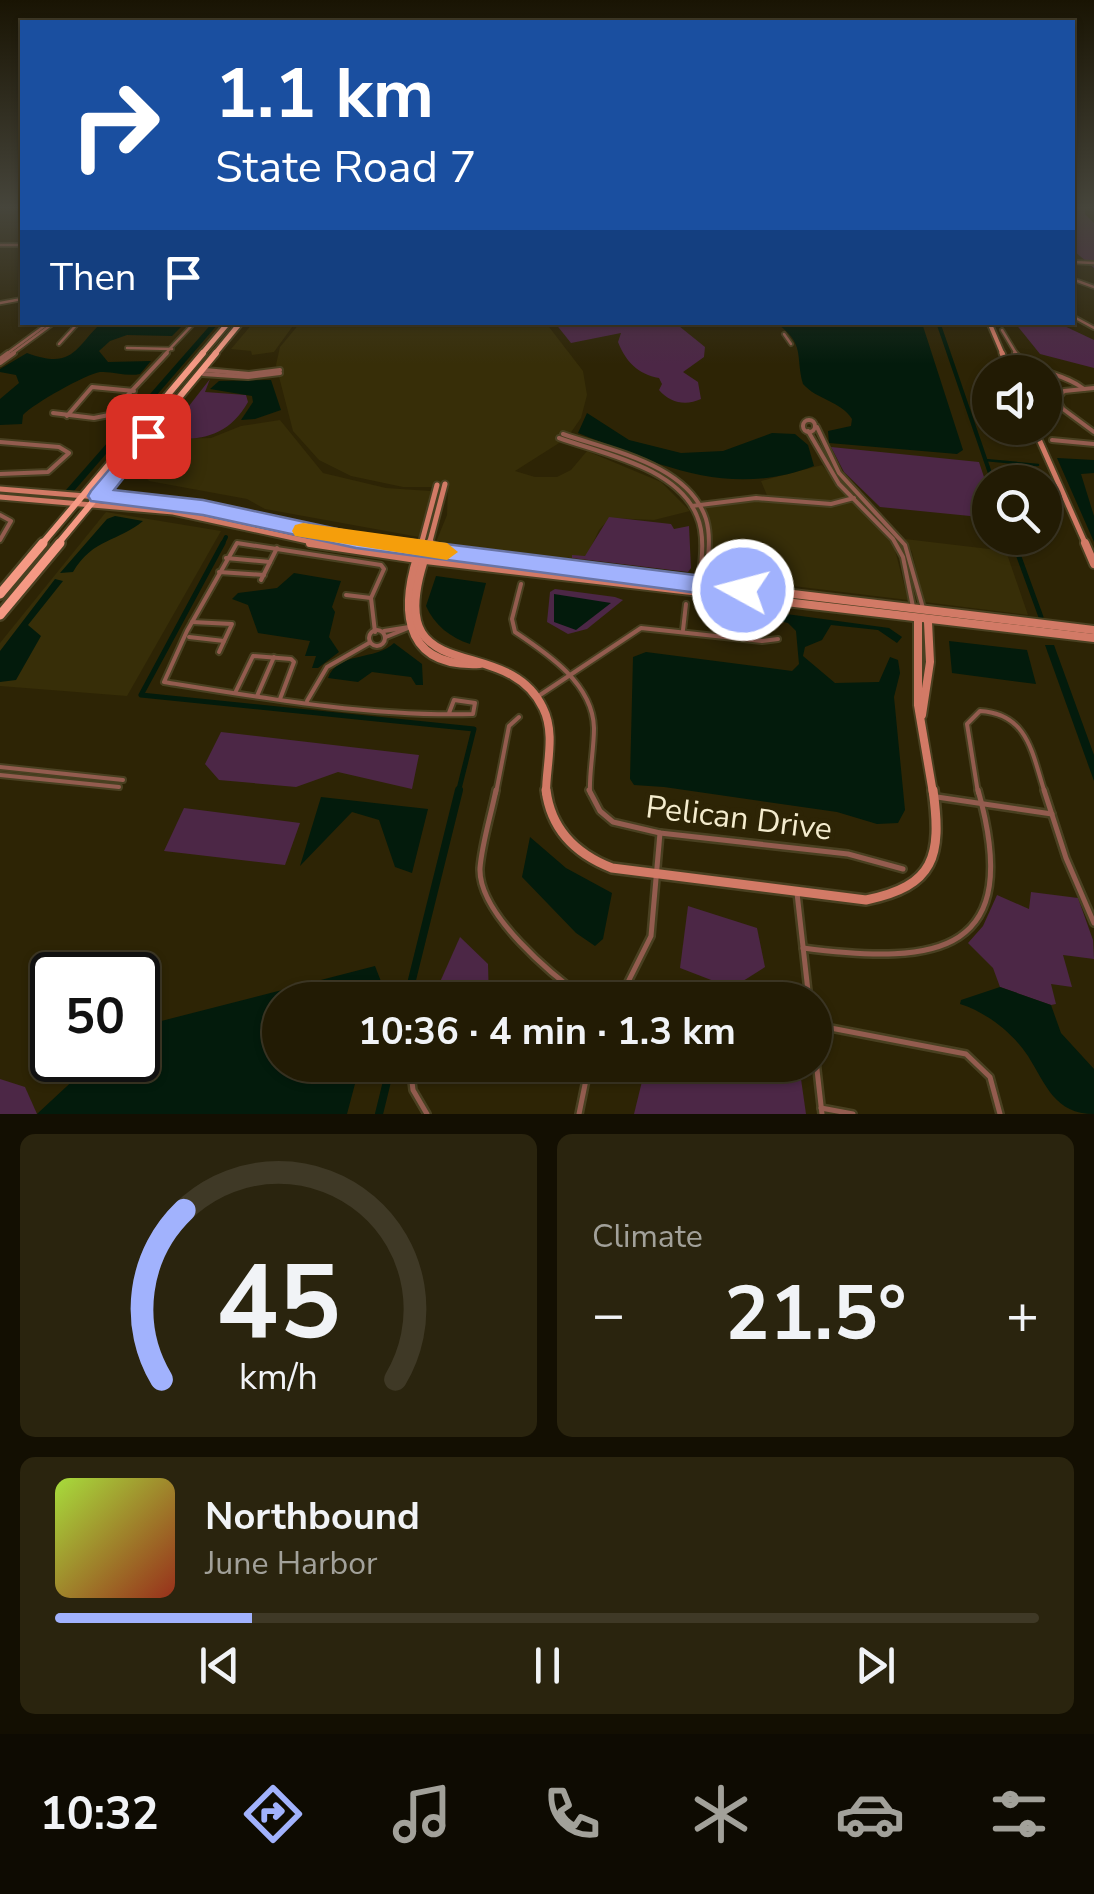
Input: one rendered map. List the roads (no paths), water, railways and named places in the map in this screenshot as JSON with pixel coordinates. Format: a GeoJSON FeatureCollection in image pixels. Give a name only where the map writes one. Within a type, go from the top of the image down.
{"type":"FeatureCollection","features":[{"type":"Feature","properties":{"kind":"main road"},"geometry":{"type":"LineString","coordinates":[[0,594],[226,325]]}},
{"type":"Feature","properties":{"kind":"main road"},"geometry":{"type":"LineString","coordinates":[[0,615],[238,325]]}},
{"type":"Feature","properties":{"kind":"main road"},"geometry":{"type":"LineString","coordinates":[[990,325],[1003,355]]}},
{"type":"Feature","properties":{"kind":"main road"},"geometry":{"type":"LineString","coordinates":[[200,371],[196,365],[202,354]]}},
{"type":"Feature","properties":{"kind":"main road"},"geometry":{"type":"LineString","coordinates":[[168,409],[190,377],[187,372]]}},
{"type":"Feature","properties":{"kind":"main road"},"geometry":{"type":"LineString","coordinates":[[1042,445],[1094,564]]}},
{"type":"Feature","properties":{"kind":"main road"},"geometry":{"type":"LineString","coordinates":[[441,484],[444,511],[404,598],[413,626],[436,654],[457,663],[480,664],[509,674],[537,697],[549,723],[546,790],[559,830],[572,846],[601,865],[657,876],[874,900],[912,886],[926,872],[935,854],[938,834],[921,721],[930,662],[923,618]]}},
{"type":"Feature","properties":{"kind":"main road"},"geometry":{"type":"LineString","coordinates":[[0,489],[183,504],[341,538],[914,611],[923,618],[1094,638]]}},
{"type":"Feature","properties":{"kind":"main road"},"geometry":{"type":"LineString","coordinates":[[0,497],[91,504],[222,522],[312,543],[421,560],[702,595],[896,618],[950,616],[1094,630]]}},
{"type":"Feature","properties":{"kind":"main road"},"geometry":{"type":"LineString","coordinates":[[222,522],[244,518]]}},
{"type":"Feature","properties":{"kind":"street"},"geometry":{"type":"LineString","coordinates":[[0,361],[48,325]]}},
{"type":"Feature","properties":{"kind":"street"},"geometry":{"type":"LineString","coordinates":[[59,344],[76,325]]}},
{"type":"Feature","properties":{"kind":"street"},"geometry":{"type":"LineString","coordinates":[[53,414],[108,415],[193,325]]}},
{"type":"Feature","properties":{"kind":"street"},"geometry":{"type":"LineString","coordinates":[[1002,330],[1014,358],[1038,369],[1065,373],[1084,389]]}},
{"type":"Feature","properties":{"kind":"street"},"geometry":{"type":"LineString","coordinates":[[784,334],[790,344]]}},
{"type":"Feature","properties":{"kind":"street"},"geometry":{"type":"LineString","coordinates":[[127,348],[172,350]]}},
{"type":"Feature","properties":{"kind":"street"},"geometry":{"type":"LineString","coordinates":[[200,371],[240,377],[280,371]]}},
{"type":"Feature","properties":{"kind":"street"},"geometry":{"type":"LineString","coordinates":[[66,416],[92,388],[134,391]]}},
{"type":"Feature","properties":{"kind":"street"},"geometry":{"type":"LineString","coordinates":[[1093,430],[1057,401],[1062,391],[1094,388]]}},
{"type":"Feature","properties":{"kind":"street"},"geometry":{"type":"LineString","coordinates":[[817,426],[802,422],[801,428],[808,431],[833,476],[881,521],[910,556],[923,618]]}},
{"type":"Feature","properties":{"kind":"street"},"geometry":{"type":"LineString","coordinates":[[808,431],[817,426]]}},
{"type":"Feature","properties":{"kind":"street"},"geometry":{"type":"LineString","coordinates":[[817,426],[833,465],[856,498]]}},
{"type":"Feature","properties":{"kind":"street"},"geometry":{"type":"LineString","coordinates":[[702,584],[708,528],[700,505],[670,477],[561,436],[677,488],[692,506],[699,524],[702,595]]}},
{"type":"Feature","properties":{"kind":"street"},"geometry":{"type":"LineString","coordinates":[[1062,441],[1094,444]]}},
{"type":"Feature","properties":{"kind":"street"},"geometry":{"type":"LineString","coordinates":[[0,442],[68,451],[62,464],[45,472],[0,474]]}},
{"type":"Feature","properties":{"kind":"street"},"geometry":{"type":"LineString","coordinates":[[692,506],[768,498],[831,504],[856,498]]}},
{"type":"Feature","properties":{"kind":"street"},"geometry":{"type":"LineString","coordinates":[[0,515],[11,522],[0,540]]}},
{"type":"Feature","properties":{"kind":"street"},"geometry":{"type":"LineString","coordinates":[[881,521],[902,557],[914,611]]}},
{"type":"Feature","properties":{"kind":"street"},"geometry":{"type":"LineString","coordinates":[[307,702],[327,667],[368,643],[379,645],[381,634],[371,598],[384,569],[381,565],[237,543],[192,622],[164,682],[307,702],[449,713],[473,714],[475,703],[454,700],[449,713]]}},
{"type":"Feature","properties":{"kind":"street"},"geometry":{"type":"LineString","coordinates":[[219,572],[263,578],[277,548]]}},
{"type":"Feature","properties":{"kind":"street"},"geometry":{"type":"LineString","coordinates":[[226,558],[270,562]]}},
{"type":"Feature","properties":{"kind":"street","name":"Pelican Drive"},"geometry":{"type":"LineString","coordinates":[[521,584],[512,618],[515,632],[556,660],[592,709],[588,784],[594,805],[620,825],[848,854],[903,869]]}},
{"type":"Feature","properties":{"kind":"street"},"geometry":{"type":"LineString","coordinates":[[346,595],[371,598]]}},
{"type":"Feature","properties":{"kind":"street"},"geometry":{"type":"LineString","coordinates":[[683,630],[686,604]]}},
{"type":"Feature","properties":{"kind":"street"},"geometry":{"type":"LineString","coordinates":[[737,612],[737,638]]}},
{"type":"Feature","properties":{"kind":"street"},"geometry":{"type":"LineString","coordinates":[[192,622],[232,624],[218,652]]}},
{"type":"Feature","properties":{"kind":"street"},"geometry":{"type":"LineString","coordinates":[[368,643],[368,636],[413,626]]}},
{"type":"Feature","properties":{"kind":"street"},"geometry":{"type":"LineString","coordinates":[[537,697],[636,630],[653,626],[778,640]]}},
{"type":"Feature","properties":{"kind":"street"},"geometry":{"type":"LineString","coordinates":[[187,637],[224,641]]}},
{"type":"Feature","properties":{"kind":"street"},"geometry":{"type":"LineString","coordinates":[[236,691],[253,656],[274,657],[294,662],[280,699]]}},
{"type":"Feature","properties":{"kind":"street"},"geometry":{"type":"LineString","coordinates":[[257,696],[274,657]]}},
{"type":"Feature","properties":{"kind":"street"},"geometry":{"type":"LineString","coordinates":[[803,948],[908,957],[946,945],[980,916],[992,880],[992,852],[967,724],[975,713],[990,710],[1010,717],[1025,731],[1094,923]]}},
{"type":"Feature","properties":{"kind":"street"},"geometry":{"type":"LineString","coordinates":[[519,717],[509,726],[481,878],[492,905],[562,982]]}},
{"type":"Feature","properties":{"kind":"street"},"geometry":{"type":"LineString","coordinates":[[0,771],[123,780]]}},
{"type":"Feature","properties":{"kind":"street"},"geometry":{"type":"LineString","coordinates":[[0,771],[119,787]]}},
{"type":"Feature","properties":{"kind":"street"},"geometry":{"type":"LineString","coordinates":[[932,796],[1052,814]]}},
{"type":"Feature","properties":{"kind":"street"},"geometry":{"type":"LineString","coordinates":[[628,982],[651,936],[660,833]]}},
{"type":"Feature","properties":{"kind":"street"},"geometry":{"type":"LineString","coordinates":[[797,893],[807,982]]}},
{"type":"Feature","properties":{"kind":"street"},"geometry":{"type":"LineString","coordinates":[[832,1029],[966,1054],[990,1077],[1000,1114]]}},
{"type":"Feature","properties":{"kind":"street"},"geometry":{"type":"LineString","coordinates":[[411,1082],[427,1114]]}},
{"type":"Feature","properties":{"kind":"street"},"geometry":{"type":"LineString","coordinates":[[579,1114],[586,1082]]}},
{"type":"Feature","properties":{"kind":"street"},"geometry":{"type":"LineString","coordinates":[[819,1082],[822,1111],[853,1114]]}},
{"type":"Feature","properties":{"kind":"waterway"},"geometry":{"type":"LineString","coordinates":[[939,325],[987,465]]}},
{"type":"Feature","properties":{"kind":"waterway"},"geometry":{"type":"LineString","coordinates":[[985,460],[1038,465]]}},
{"type":"Feature","properties":{"kind":"waterway"},"geometry":{"type":"LineString","coordinates":[[223,543],[226,537]]}},
{"type":"Feature","properties":{"kind":"waterway"},"geometry":{"type":"LineString","coordinates":[[223,543],[141,695],[474,729],[458,793]]}},
{"type":"Feature","properties":{"kind":"waterway"},"geometry":{"type":"LineString","coordinates":[[1018,555],[1041,617]]}},
{"type":"Feature","properties":{"kind":"waterway"},"geometry":{"type":"LineString","coordinates":[[411,982],[459,790]]}},
{"type":"Feature","properties":{"kind":"waterway"},"geometry":{"type":"LineString","coordinates":[[379,1114],[387,1082]]}}]}
